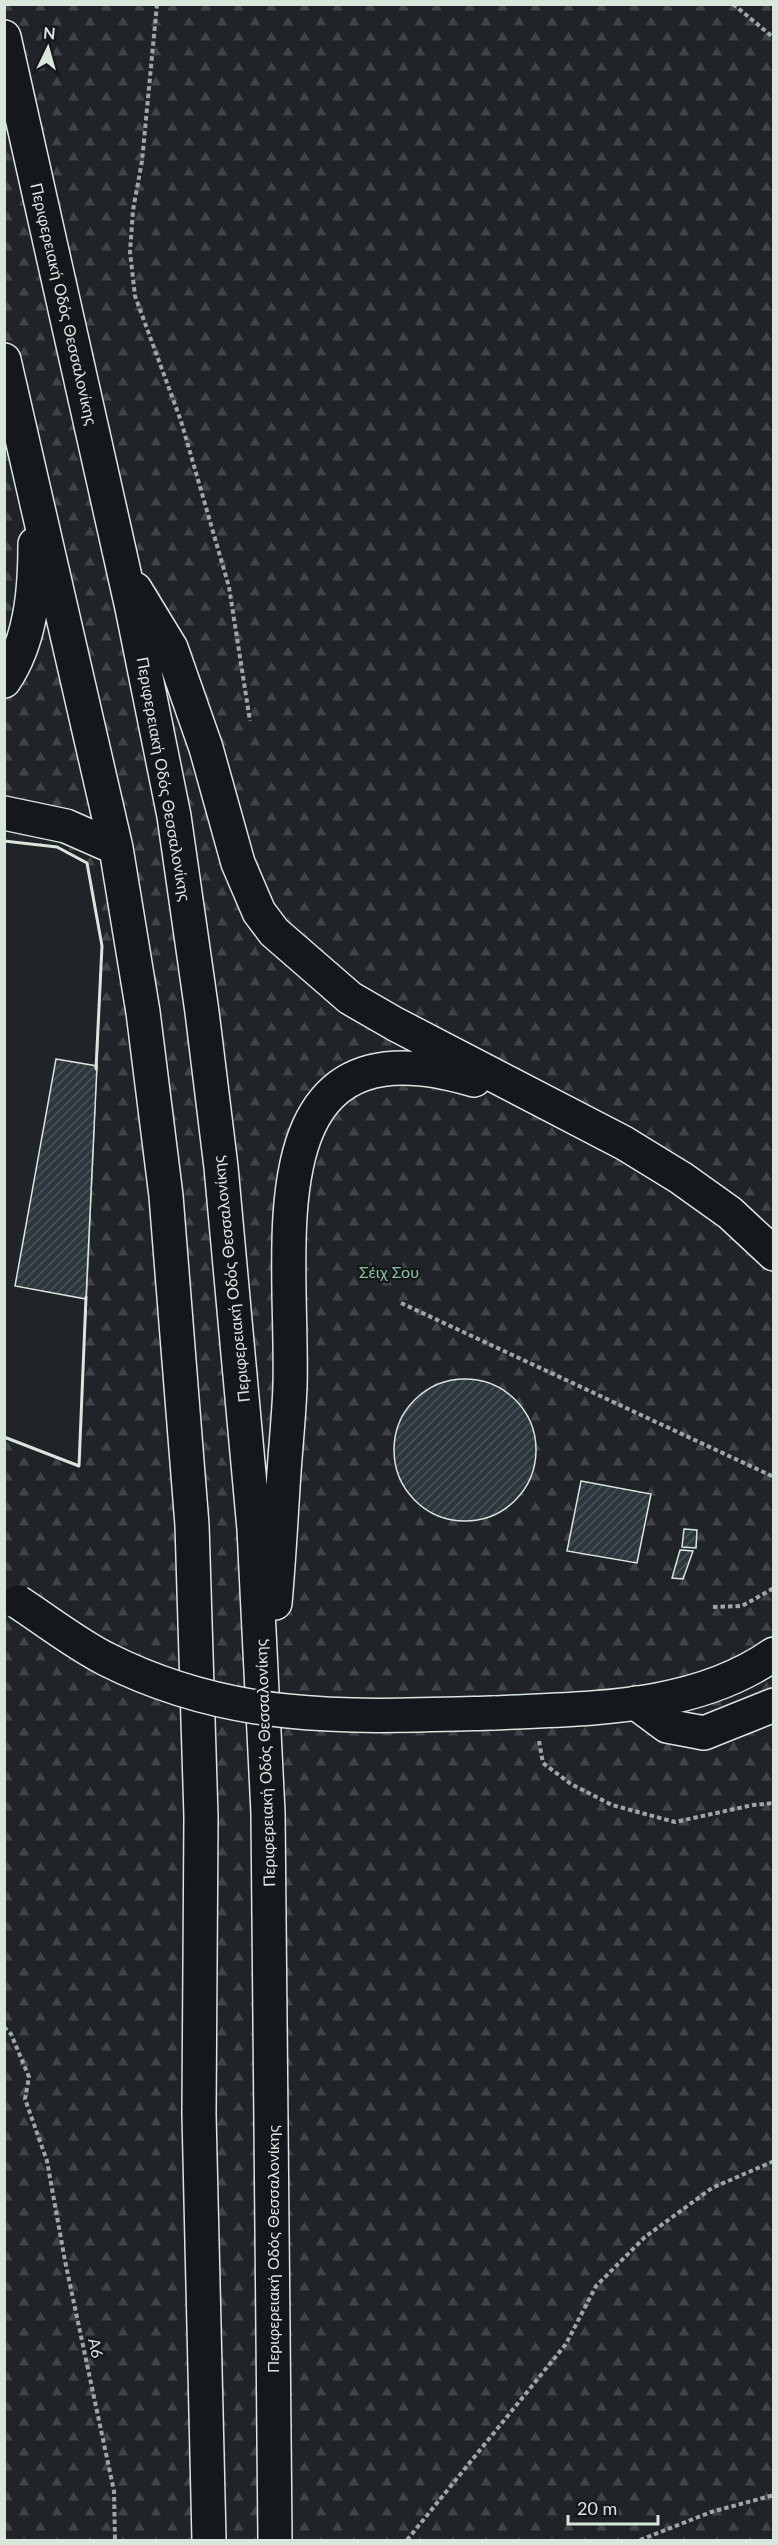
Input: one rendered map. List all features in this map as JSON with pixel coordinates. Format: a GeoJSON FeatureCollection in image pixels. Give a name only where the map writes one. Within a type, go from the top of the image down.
{"type":"FeatureCollection","features":[{"type":"Feature","properties":{"kind":"main road","name":"Περιφερειακή Οδός Θεσσαλονίκης"},"geometry":{"type":"LineString","coordinates":[[4,37],[123,571],[174,816],[202,1012],[236,1322],[254,1529],[268,1813],[275,2541]]}},
{"type":"Feature","properties":{"kind":"main road"},"geometry":{"type":"LineString","coordinates":[[4,360],[116,848],[143,1012],[166,1196],[192,1525],[201,1817],[199,2114],[209,2541]]}},
{"type":"Feature","properties":{"kind":"main road"},"geometry":{"type":"LineString","coordinates":[[4,368],[35,536],[34,584],[27,628],[21,649],[4,681]]}},
{"type":"Feature","properties":{"kind":"main road"},"geometry":{"type":"LineString","coordinates":[[123,571],[171,648],[206,748],[238,863],[259,912],[274,932],[350,998],[394,1024],[624,1143],[681,1178],[730,1213],[774,1254]]}},
{"type":"Feature","properties":{"kind":"main road"},"geometry":{"type":"LineString","coordinates":[[4,813],[66,826],[116,848]]}},
{"type":"Feature","properties":{"kind":"main road"},"geometry":{"type":"LineString","coordinates":[[263,1688],[274,1617],[290,1387],[291,1216],[296,1166],[304,1134],[319,1107],[337,1089],[358,1075],[387,1068],[429,1069],[456,1074],[539,1099]]}},
{"type":"Feature","properties":{"kind":"main road"},"geometry":{"type":"LineString","coordinates":[[11,1597],[105,1659],[171,1686],[211,1699],[246,1707],[294,1713],[367,1716],[493,1713],[636,1703],[699,1690],[759,1664],[774,1654]]}},
{"type":"Feature","properties":{"kind":"main road"},"geometry":{"type":"LineString","coordinates":[[636,1703],[667,1726],[704,1733],[774,1705]]}},
{"type":"Feature","properties":{"kind":"path"},"geometry":{"type":"LineString","coordinates":[[157,4],[141,161],[133,210],[130,252],[135,296],[181,421],[229,587],[250,721]]}},
{"type":"Feature","properties":{"kind":"path"},"geometry":{"type":"LineString","coordinates":[[733,4],[774,38]]}},
{"type":"Feature","properties":{"kind":"path"},"geometry":{"type":"LineString","coordinates":[[400,1303],[774,1477]]}},
{"type":"Feature","properties":{"kind":"path"},"geometry":{"type":"LineString","coordinates":[[713,1607],[742,1606],[774,1588]]}},
{"type":"Feature","properties":{"kind":"path"},"geometry":{"type":"LineString","coordinates":[[534,1711],[543,1763],[571,1784],[612,1805],[675,1822],[753,1804],[774,1803]]}},
{"type":"Feature","properties":{"kind":"path","name":"A6"},"geometry":{"type":"LineString","coordinates":[[4,2027],[11,2034],[29,2077],[25,2099],[47,2160],[65,2261],[114,2491],[115,2541]]}},
{"type":"Feature","properties":{"kind":"path"},"geometry":{"type":"LineString","coordinates":[[407,2541],[566,2344],[596,2286],[645,2238],[712,2188],[774,2161]]}},
{"type":"Feature","properties":{"kind":"path"},"geometry":{"type":"LineString","coordinates":[[640,2541],[711,2512],[774,2495]]}},
{"type":"Feature","properties":{"kind":"green space","name":"Σέιχ Σου"},"geometry":{"type":"Polygon","coordinates":[[[5,5],[773,5],[773,2540],[5,2540],[5,5]]]}},
{"type":"Feature","properties":{"kind":"green space"},"geometry":{"type":"Polygon","coordinates":[[[5,841],[57,847],[87,863],[102,946],[79,1466],[5,1437],[5,841]]]}},
{"type":"Feature","properties":{"kind":"building"},"geometry":{"type":"Polygon","coordinates":[[[56,1059],[97,1066],[86,1299],[15,1286],[56,1059]]]}},
{"type":"Feature","properties":{"kind":"building"},"geometry":{"type":"Polygon","coordinates":[[[465,1379],[492,1384],[515,1400],[531,1423],[536,1450],[531,1477],[515,1500],[492,1516],[465,1521],[438,1516],[415,1500],[399,1477],[394,1450],[399,1423],[415,1400],[438,1384],[465,1379]]]}},
{"type":"Feature","properties":{"kind":"building"},"geometry":{"type":"Polygon","coordinates":[[[581,1481],[651,1494],[637,1563],[567,1551],[581,1481]]]}},
{"type":"Feature","properties":{"kind":"building"},"geometry":{"type":"Polygon","coordinates":[[[684,1529],[697,1530],[696,1548],[682,1547],[684,1529]]]}},
{"type":"Feature","properties":{"kind":"building"},"geometry":{"type":"Polygon","coordinates":[[[680,1550],[693,1551],[683,1579],[672,1578],[680,1550]]]}},
{"type":"Feature","properties":{"kind":"wall"},"geometry":{"type":"LineString","coordinates":[[4,841],[57,847],[87,863],[102,946],[96,1069]]}},
{"type":"Feature","properties":{"kind":"wall"},"geometry":{"type":"LineString","coordinates":[[4,1437],[79,1466],[86,1297]]}}]}
